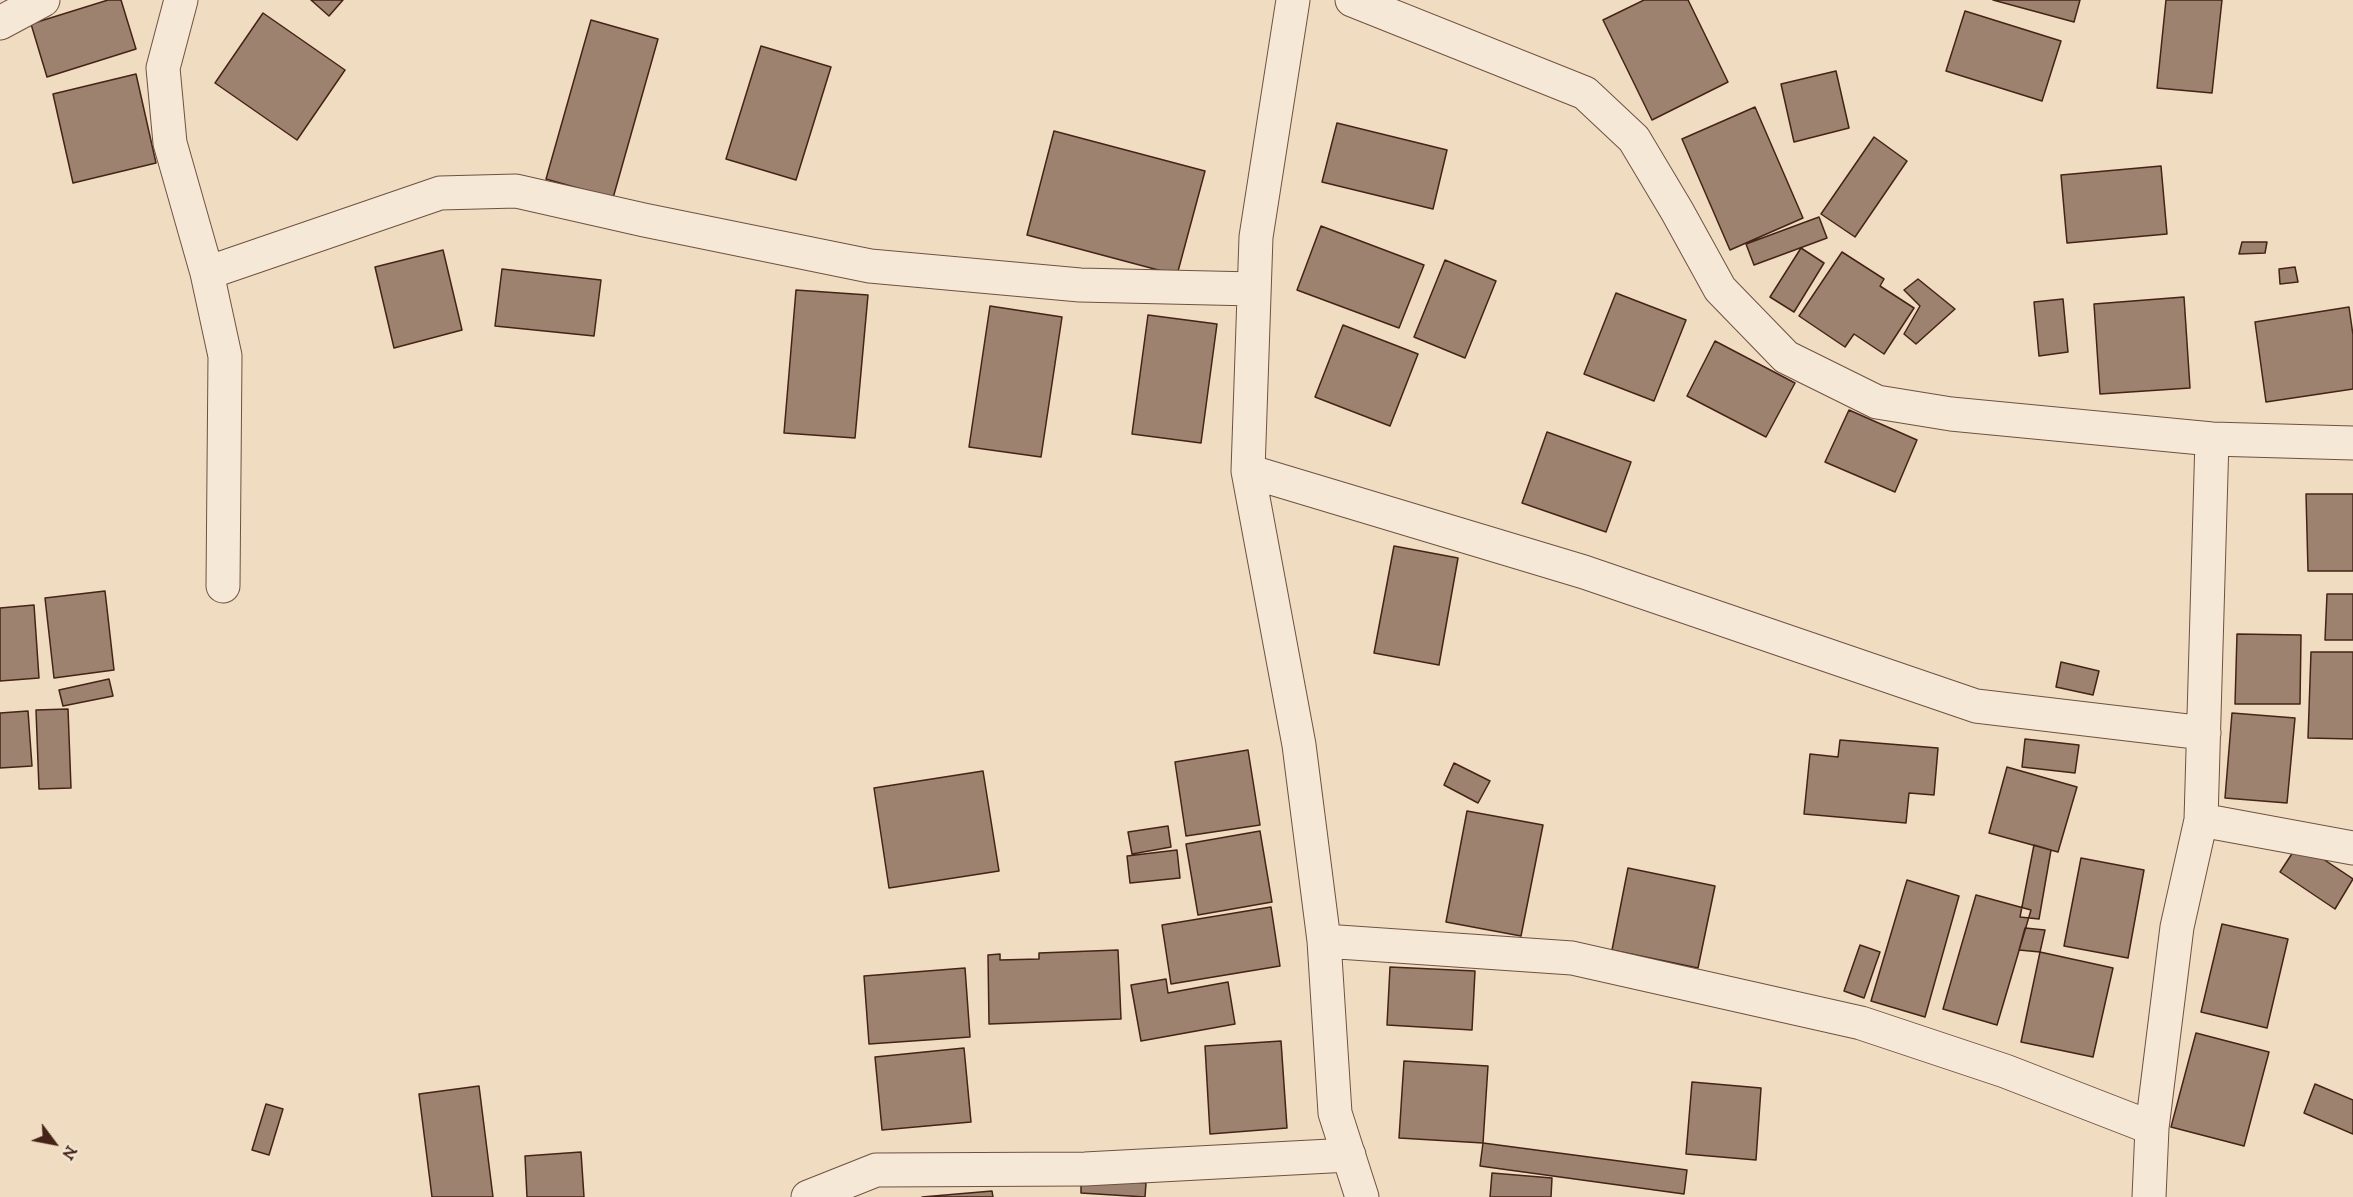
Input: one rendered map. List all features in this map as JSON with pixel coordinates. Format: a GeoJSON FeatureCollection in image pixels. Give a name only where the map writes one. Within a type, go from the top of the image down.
{"type":"FeatureCollection","features":[{"type":"Feature","properties":{"kind":"street"},"geometry":{"type":"LineString","coordinates":[[0,23],[43,0]]}},
{"type":"Feature","properties":{"kind":"street"},"geometry":{"type":"LineString","coordinates":[[181,0],[163,68],[170,143],[207,273],[225,356],[223,586]]}},
{"type":"Feature","properties":{"kind":"street"},"geometry":{"type":"LineString","coordinates":[[1293,0],[1256,237],[1248,471],[1299,744],[1324,941],[1335,1113],[1362,1197]]}},
{"type":"Feature","properties":{"kind":"street"},"geometry":{"type":"LineString","coordinates":[[1353,0],[1585,93],[1635,139],[1720,289],[1786,357],[1877,402],[1951,414],[2212,439],[2353,443]]}},
{"type":"Feature","properties":{"kind":"street"},"geometry":{"type":"LineString","coordinates":[[207,273],[440,193],[516,191],[644,220],[870,266],[1080,285],[1254,289]]}},
{"type":"Feature","properties":{"kind":"street"},"geometry":{"type":"LineString","coordinates":[[2149,1197],[2152,1128],[2177,927],[2201,820],[2212,439]]}},
{"type":"Feature","properties":{"kind":"street"},"geometry":{"type":"LineString","coordinates":[[1248,471],[1584,572],[1976,706],[2204,733]]}},
{"type":"Feature","properties":{"kind":"street"},"geometry":{"type":"LineString","coordinates":[[2201,820],[2353,848]]}},
{"type":"Feature","properties":{"kind":"street"},"geometry":{"type":"LineString","coordinates":[[1324,941],[1572,958],[1850,1020],[2005,1071],[2152,1128]]}},
{"type":"Feature","properties":{"kind":"street"},"geometry":{"type":"LineString","coordinates":[[808,1197],[876,1170],[1085,1169],[1349,1155]]}},
{"type":"Feature","properties":{"kind":"building"},"geometry":{"type":"Polygon","coordinates":[[[108,0],[121,0],[136,49],[47,77],[31,24],[108,0]]]}},
{"type":"Feature","properties":{"kind":"building"},"geometry":{"type":"Polygon","coordinates":[[[311,0],[343,0],[329,16],[311,0]]]}},
{"type":"Feature","properties":{"kind":"building"},"geometry":{"type":"Polygon","coordinates":[[[1644,0],[1688,0],[1728,82],[1652,120],[1603,20],[1644,0]]]}},
{"type":"Feature","properties":{"kind":"building"},"geometry":{"type":"Polygon","coordinates":[[[1993,0],[2080,0],[2074,22],[1993,0]]]}},
{"type":"Feature","properties":{"kind":"building"},"geometry":{"type":"Polygon","coordinates":[[[2166,0],[2222,0],[2212,93],[2157,88],[2166,0]]]}},
{"type":"Feature","properties":{"kind":"building"},"geometry":{"type":"Polygon","coordinates":[[[1965,11],[2061,41],[2042,101],[1946,71],[1965,11]]]}},
{"type":"Feature","properties":{"kind":"building"},"geometry":{"type":"Polygon","coordinates":[[[263,13],[345,70],[297,140],[215,83],[263,13]]]}},
{"type":"Feature","properties":{"kind":"building"},"geometry":{"type":"Polygon","coordinates":[[[591,20],[658,39],[613,198],[546,179],[591,20]]]}},
{"type":"Feature","properties":{"kind":"building"},"geometry":{"type":"Polygon","coordinates":[[[761,46],[831,67],[796,180],[726,159],[761,46]]]}},
{"type":"Feature","properties":{"kind":"building"},"geometry":{"type":"Polygon","coordinates":[[[1836,71],[1849,128],[1794,142],[1781,84],[1836,71]]]}},
{"type":"Feature","properties":{"kind":"building"},"geometry":{"type":"Polygon","coordinates":[[[136,74],[156,163],[73,183],[53,94],[136,74]]]}},
{"type":"Feature","properties":{"kind":"building"},"geometry":{"type":"Polygon","coordinates":[[[1755,107],[1803,218],[1730,250],[1682,139],[1755,107]]]}},
{"type":"Feature","properties":{"kind":"building"},"geometry":{"type":"Polygon","coordinates":[[[1337,123],[1447,150],[1433,209],[1322,182],[1337,123]]]}},
{"type":"Feature","properties":{"kind":"building"},"geometry":{"type":"Polygon","coordinates":[[[1054,131],[1205,171],[1177,275],[1027,235],[1054,131]]]}},
{"type":"Feature","properties":{"kind":"building"},"geometry":{"type":"Polygon","coordinates":[[[1874,137],[1907,161],[1855,237],[1821,214],[1874,137]]]}},
{"type":"Feature","properties":{"kind":"building"},"geometry":{"type":"Polygon","coordinates":[[[2161,166],[2167,234],[2067,243],[2061,175],[2161,166]]]}},
{"type":"Feature","properties":{"kind":"building"},"geometry":{"type":"Polygon","coordinates":[[[1819,217],[1827,238],[1754,265],[1746,244],[1819,217]]]}},
{"type":"Feature","properties":{"kind":"building"},"geometry":{"type":"Polygon","coordinates":[[[1321,226],[1424,265],[1399,328],[1297,290],[1321,226]]]}},
{"type":"Feature","properties":{"kind":"building"},"geometry":{"type":"Polygon","coordinates":[[[2242,242],[2267,242],[2265,253],[2239,254],[2242,242]]]}},
{"type":"Feature","properties":{"kind":"building"},"geometry":{"type":"Polygon","coordinates":[[[1801,248],[1824,263],[1794,312],[1770,297],[1801,248]]]}},
{"type":"Feature","properties":{"kind":"building"},"geometry":{"type":"Polygon","coordinates":[[[443,250],[462,330],[394,348],[375,267],[443,250]]]}},
{"type":"Feature","properties":{"kind":"building"},"geometry":{"type":"Polygon","coordinates":[[[1842,252],[1884,279],[1880,286],[1914,308],[1884,354],[1854,334],[1845,347],[1799,316],[1842,252]]]}},
{"type":"Feature","properties":{"kind":"building"},"geometry":{"type":"Polygon","coordinates":[[[1445,260],[1496,281],[1465,358],[1414,337],[1445,260]]]}},
{"type":"Feature","properties":{"kind":"building"},"geometry":{"type":"Polygon","coordinates":[[[2295,267],[2298,282],[2280,284],[2279,269],[2295,267]]]}},
{"type":"Feature","properties":{"kind":"building"},"geometry":{"type":"Polygon","coordinates":[[[502,269],[601,280],[594,336],[495,326],[502,269]]]}},
{"type":"Feature","properties":{"kind":"building"},"geometry":{"type":"Polygon","coordinates":[[[1918,279],[1955,309],[1916,344],[1904,334],[1920,306],[1904,290],[1918,279]]]}},
{"type":"Feature","properties":{"kind":"building"},"geometry":{"type":"Polygon","coordinates":[[[796,290],[868,295],[855,438],[784,433],[796,290]]]}},
{"type":"Feature","properties":{"kind":"building"},"geometry":{"type":"Polygon","coordinates":[[[1616,293],[1686,320],[1654,401],[1584,374],[1616,293]]]}},
{"type":"Feature","properties":{"kind":"building"},"geometry":{"type":"Polygon","coordinates":[[[2184,297],[2190,388],[2100,394],[2094,304],[2184,297]]]}},
{"type":"Feature","properties":{"kind":"building"},"geometry":{"type":"Polygon","coordinates":[[[2063,299],[2068,352],[2039,356],[2034,302],[2063,299]]]}},
{"type":"Feature","properties":{"kind":"building"},"geometry":{"type":"Polygon","coordinates":[[[990,306],[1062,317],[1041,457],[969,447],[990,306]]]}},
{"type":"Feature","properties":{"kind":"building"},"geometry":{"type":"Polygon","coordinates":[[[2349,307],[2353,335],[2353,389],[2266,402],[2255,322],[2349,307]]]}},
{"type":"Feature","properties":{"kind":"building"},"geometry":{"type":"Polygon","coordinates":[[[1148,315],[1217,324],[1201,443],[1132,434],[1148,315]]]}},
{"type":"Feature","properties":{"kind":"building"},"geometry":{"type":"Polygon","coordinates":[[[1343,325],[1418,354],[1390,426],[1315,397],[1343,325]]]}},
{"type":"Feature","properties":{"kind":"building"},"geometry":{"type":"Polygon","coordinates":[[[1715,341],[1795,383],[1766,437],[1687,396],[1715,341]]]}},
{"type":"Feature","properties":{"kind":"building"},"geometry":{"type":"Polygon","coordinates":[[[1849,410],[1917,440],[1895,492],[1825,462],[1849,410]]]}},
{"type":"Feature","properties":{"kind":"building"},"geometry":{"type":"Polygon","coordinates":[[[1547,432],[1631,462],[1606,532],[1522,503],[1547,432]]]}},
{"type":"Feature","properties":{"kind":"building"},"geometry":{"type":"Polygon","coordinates":[[[2306,494],[2353,494],[2353,571],[2308,571],[2306,494]]]}},
{"type":"Feature","properties":{"kind":"building"},"geometry":{"type":"Polygon","coordinates":[[[1394,546],[1458,558],[1439,665],[1374,653],[1394,546]]]}},
{"type":"Feature","properties":{"kind":"building"},"geometry":{"type":"Polygon","coordinates":[[[105,591],[114,670],[54,678],[45,598],[105,591]]]}},
{"type":"Feature","properties":{"kind":"building"},"geometry":{"type":"Polygon","coordinates":[[[2327,594],[2353,594],[2353,640],[2325,640],[2327,594]]]}},
{"type":"Feature","properties":{"kind":"building"},"geometry":{"type":"Polygon","coordinates":[[[34,605],[39,678],[0,681],[0,608],[34,605]]]}},
{"type":"Feature","properties":{"kind":"building"},"geometry":{"type":"Polygon","coordinates":[[[2237,634],[2301,635],[2300,704],[2235,704],[2237,634]]]}},
{"type":"Feature","properties":{"kind":"building"},"geometry":{"type":"Polygon","coordinates":[[[2311,652],[2353,652],[2353,739],[2308,738],[2311,652]]]}},
{"type":"Feature","properties":{"kind":"building"},"geometry":{"type":"Polygon","coordinates":[[[2061,662],[2099,671],[2093,695],[2056,687],[2061,662]]]}},
{"type":"Feature","properties":{"kind":"building"},"geometry":{"type":"Polygon","coordinates":[[[109,679],[113,696],[63,706],[59,690],[109,679]]]}},
{"type":"Feature","properties":{"kind":"building"},"geometry":{"type":"Polygon","coordinates":[[[68,709],[71,788],[39,789],[36,710],[68,709]]]}},
{"type":"Feature","properties":{"kind":"building"},"geometry":{"type":"Polygon","coordinates":[[[28,711],[32,766],[0,768],[0,713],[28,711]]]}},
{"type":"Feature","properties":{"kind":"building"},"geometry":{"type":"Polygon","coordinates":[[[2232,713],[2295,718],[2287,803],[2225,798],[2232,713]]]}},
{"type":"Feature","properties":{"kind":"building"},"geometry":{"type":"Polygon","coordinates":[[[2025,739],[2079,745],[2075,773],[2022,767],[2025,739]]]}},
{"type":"Feature","properties":{"kind":"building"},"geometry":{"type":"Polygon","coordinates":[[[1840,740],[1938,748],[1934,795],[1909,793],[1906,823],[1804,814],[1810,754],[1838,757],[1840,740]]]}},
{"type":"Feature","properties":{"kind":"building"},"geometry":{"type":"Polygon","coordinates":[[[1248,750],[1260,825],[1186,836],[1175,762],[1248,750]]]}},
{"type":"Feature","properties":{"kind":"building"},"geometry":{"type":"Polygon","coordinates":[[[1454,763],[1490,781],[1478,803],[1444,785],[1454,763]]]}},
{"type":"Feature","properties":{"kind":"building"},"geometry":{"type":"Polygon","coordinates":[[[2007,767],[2077,787],[2058,852],[1989,833],[2007,767]]]}},
{"type":"Feature","properties":{"kind":"building"},"geometry":{"type":"Polygon","coordinates":[[[983,771],[999,871],[889,888],[874,788],[983,771]]]}},
{"type":"Feature","properties":{"kind":"building"},"geometry":{"type":"Polygon","coordinates":[[[1467,811],[1543,825],[1521,936],[1446,922],[1467,811]]]}},
{"type":"Feature","properties":{"kind":"building"},"geometry":{"type":"Polygon","coordinates":[[[1168,826],[1171,847],[1132,854],[1128,832],[1168,826]]]}},
{"type":"Feature","properties":{"kind":"building"},"geometry":{"type":"Polygon","coordinates":[[[1260,831],[1272,902],[1198,915],[1186,844],[1260,831]]]}},
{"type":"Feature","properties":{"kind":"building"},"geometry":{"type":"Polygon","coordinates":[[[2299,843],[2353,879],[2335,909],[2280,872],[2299,843]]]}},
{"type":"Feature","properties":{"kind":"building"},"geometry":{"type":"Polygon","coordinates":[[[2034,845],[2051,850],[2039,919],[2020,917],[2034,845]]]}},
{"type":"Feature","properties":{"kind":"building"},"geometry":{"type":"Polygon","coordinates":[[[1177,850],[1180,878],[1130,883],[1127,856],[1177,850]]]}},
{"type":"Feature","properties":{"kind":"building"},"geometry":{"type":"Polygon","coordinates":[[[2081,858],[2144,870],[2128,958],[2064,946],[2081,858]]]}},
{"type":"Feature","properties":{"kind":"building"},"geometry":{"type":"Polygon","coordinates":[[[1628,868],[1715,886],[1698,968],[1612,950],[1628,868]]]}},
{"type":"Feature","properties":{"kind":"building"},"geometry":{"type":"Polygon","coordinates":[[[1907,880],[1959,896],[1925,1017],[1871,1001],[1907,880]]]}},
{"type":"Feature","properties":{"kind":"building"},"geometry":{"type":"Polygon","coordinates":[[[1976,895],[2031,910],[1997,1025],[1943,1009],[1976,895]]]}},
{"type":"Feature","properties":{"kind":"building"},"geometry":{"type":"Polygon","coordinates":[[[1271,907],[1280,966],[1171,984],[1162,925],[1271,907]]]}},
{"type":"Feature","properties":{"kind":"building"},"geometry":{"type":"Polygon","coordinates":[[[2222,924],[2288,939],[2267,1028],[2201,1012],[2222,924]]]}},
{"type":"Feature","properties":{"kind":"building"},"geometry":{"type":"Polygon","coordinates":[[[2025,928],[2045,930],[2040,952],[2019,950],[2025,928]]]}},
{"type":"Feature","properties":{"kind":"building"},"geometry":{"type":"Polygon","coordinates":[[[1860,945],[1880,952],[1864,998],[1844,991],[1860,945]]]}},
{"type":"Feature","properties":{"kind":"building"},"geometry":{"type":"Polygon","coordinates":[[[1118,950],[1121,1019],[989,1024],[988,955],[1000,954],[1000,960],[1039,959],[1039,953],[1118,950]]]}},
{"type":"Feature","properties":{"kind":"building"},"geometry":{"type":"Polygon","coordinates":[[[2040,952],[2113,968],[2093,1057],[2021,1042],[2040,952]]]}},
{"type":"Feature","properties":{"kind":"building"},"geometry":{"type":"Polygon","coordinates":[[[1390,967],[1475,971],[1472,1030],[1387,1025],[1390,967]]]}},
{"type":"Feature","properties":{"kind":"building"},"geometry":{"type":"Polygon","coordinates":[[[965,968],[970,1037],[869,1044],[864,976],[965,968]]]}},
{"type":"Feature","properties":{"kind":"building"},"geometry":{"type":"Polygon","coordinates":[[[1166,979],[1168,993],[1228,982],[1235,1024],[1141,1041],[1131,985],[1166,979]]]}},
{"type":"Feature","properties":{"kind":"building"},"geometry":{"type":"Polygon","coordinates":[[[2196,1033],[2269,1052],[2244,1146],[2171,1127],[2196,1033]]]}},
{"type":"Feature","properties":{"kind":"building"},"geometry":{"type":"Polygon","coordinates":[[[1281,1041],[1287,1128],[1210,1134],[1205,1046],[1281,1041]]]}},
{"type":"Feature","properties":{"kind":"building"},"geometry":{"type":"Polygon","coordinates":[[[964,1048],[971,1122],[882,1130],[875,1057],[964,1048]]]}},
{"type":"Feature","properties":{"kind":"building"},"geometry":{"type":"Polygon","coordinates":[[[1404,1061],[1488,1066],[1483,1143],[1399,1138],[1404,1061]]]}},
{"type":"Feature","properties":{"kind":"building"},"geometry":{"type":"Polygon","coordinates":[[[1692,1082],[1761,1088],[1756,1160],[1686,1154],[1692,1082]]]}},
{"type":"Feature","properties":{"kind":"building"},"geometry":{"type":"Polygon","coordinates":[[[2315,1084],[2353,1100],[2353,1134],[2304,1113],[2315,1084]]]}},
{"type":"Feature","properties":{"kind":"building"},"geometry":{"type":"Polygon","coordinates":[[[479,1086],[493,1197],[432,1197],[419,1094],[479,1086]]]}},
{"type":"Feature","properties":{"kind":"building"},"geometry":{"type":"Polygon","coordinates":[[[266,1104],[283,1109],[269,1155],[252,1150],[266,1104]]]}},
{"type":"Feature","properties":{"kind":"building"},"geometry":{"type":"Polygon","coordinates":[[[1483,1143],[1687,1170],[1684,1194],[1480,1166],[1483,1143]]]}},
{"type":"Feature","properties":{"kind":"building"},"geometry":{"type":"Polygon","coordinates":[[[581,1152],[584,1197],[527,1197],[525,1156],[581,1152]]]}},
{"type":"Feature","properties":{"kind":"building"},"geometry":{"type":"Polygon","coordinates":[[[1492,1173],[1552,1178],[1551,1197],[1490,1197],[1492,1173]]]}},
{"type":"Feature","properties":{"kind":"building"},"geometry":{"type":"Polygon","coordinates":[[[1081,1178],[1146,1183],[1145,1197],[1081,1193],[1081,1178]]]}},
{"type":"Feature","properties":{"kind":"building"},"geometry":{"type":"Polygon","coordinates":[[[992,1191],[993,1197],[922,1197],[992,1191]]]}}]}
